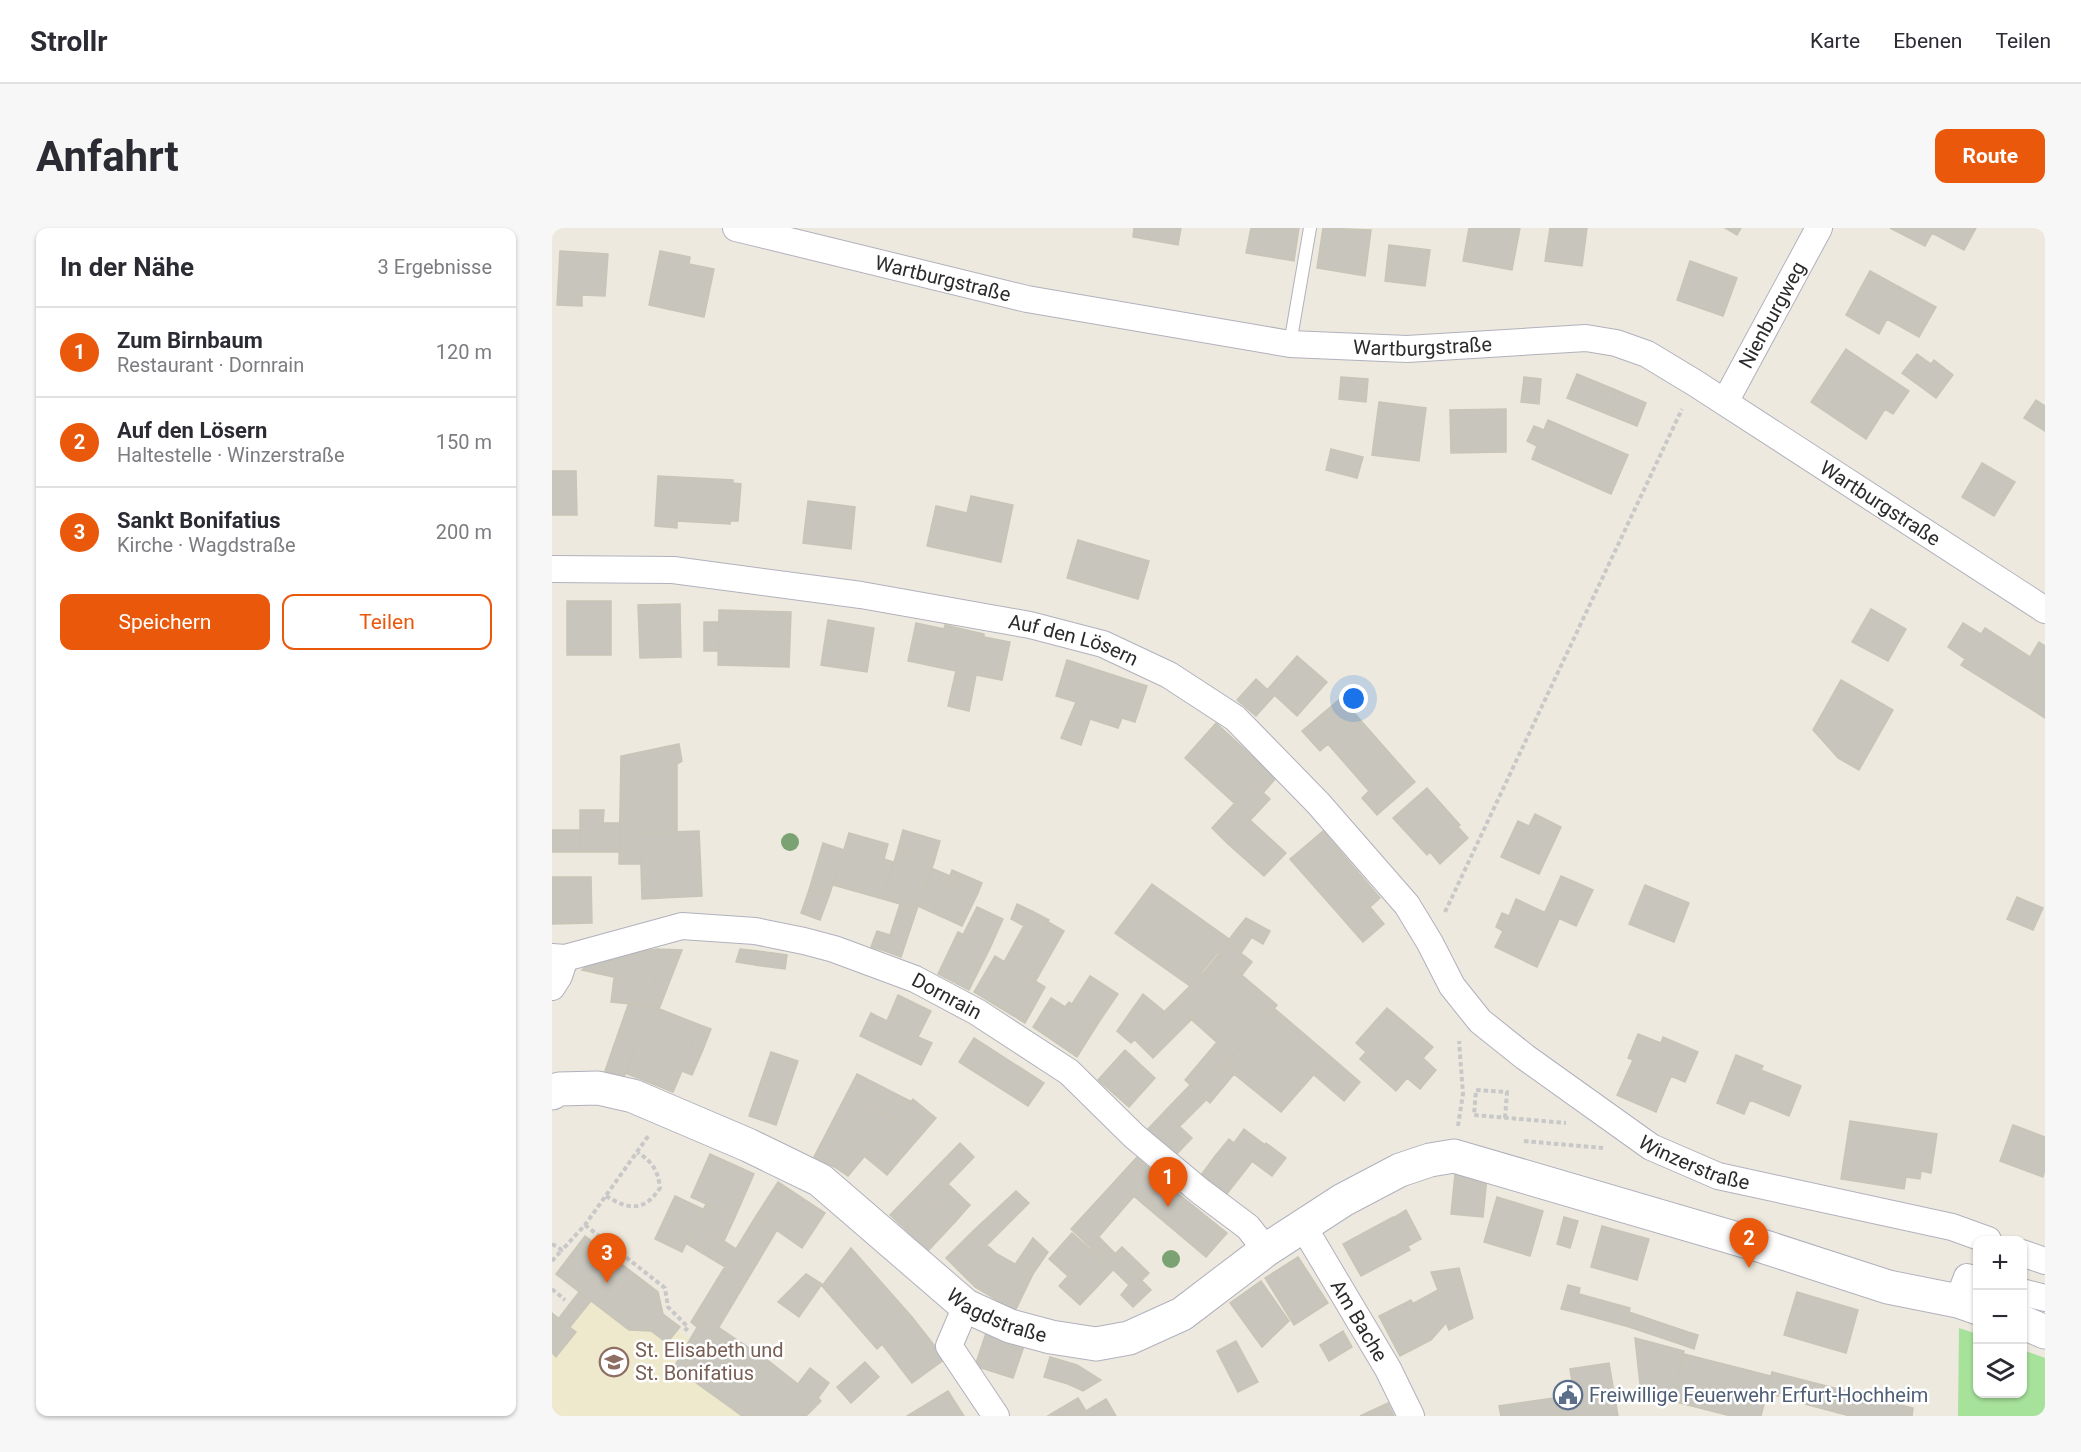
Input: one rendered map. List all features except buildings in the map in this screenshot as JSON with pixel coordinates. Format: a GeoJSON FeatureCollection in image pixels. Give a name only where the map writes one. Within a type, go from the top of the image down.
{"type":"FeatureCollection","features":[{"type":"Feature","properties":{"kind":"street","name":"Wartburgstraße"},"geometry":{"type":"LineString","coordinates":[[736,228],[1027,299],[1290,344],[1407,349],[1586,338],[1616,343],[1647,354],[1695,383],[2045,610]]}},
{"type":"Feature","properties":{"kind":"street","name":"Nienburgweg"},"geometry":{"type":"LineString","coordinates":[[1725,402],[1820,228]]}},
{"type":"Feature","properties":{"kind":"street","name":"Auf den Lösern"},"geometry":{"type":"LineString","coordinates":[[552,569],[673,570],[861,595],[1030,625],[1102,644],[1169,675],[1235,718],[1318,803],[1400,896],[1430,943],[1452,986]]}},
{"type":"Feature","properties":{"kind":"street","name":"Dornrain"},"geometry":{"type":"LineString","coordinates":[[558,958],[682,926],[755,931],[804,941],[834,949],[915,979],[977,1012],[1069,1072],[1134,1136],[1200,1191],[1248,1227],[1266,1250]]}},
{"type":"Feature","properties":{"kind":"street"},"geometry":{"type":"LineString","coordinates":[[552,987],[559,976],[558,958]]}},
{"type":"Feature","properties":{"kind":"street","name":"Winzerstraße"},"geometry":{"type":"LineString","coordinates":[[1452,986],[1480,1021],[1525,1057],[1651,1147],[1718,1176],[1952,1227],[1977,1236]]}},
{"type":"Feature","properties":{"kind":"street","name":"Wagdstraße"},"geometry":{"type":"LineString","coordinates":[[554,1084],[598,1088],[633,1096],[748,1145],[820,1180],[966,1306],[1010,1326],[1051,1338],[1096,1344],[1129,1338],[1182,1314],[1266,1250],[1343,1200],[1400,1170],[1430,1160],[1456,1145]]}},
{"type":"Feature","properties":{"kind":"street"},"geometry":{"type":"LineString","coordinates":[[1456,1145],[1888,1287],[1971,1296]]}},
{"type":"Feature","properties":{"kind":"street","name":"Am Bache"},"geometry":{"type":"LineString","coordinates":[[1303,1226],[1388,1369],[1411,1416]]}},
{"type":"Feature","properties":{"kind":"street"},"geometry":{"type":"LineString","coordinates":[[2027,1255],[2045,1261]]}},
{"type":"Feature","properties":{"kind":"street"},"geometry":{"type":"LineString","coordinates":[[2027,1293],[2045,1298]]}},
{"type":"Feature","properties":{"kind":"street"},"geometry":{"type":"LineString","coordinates":[[966,1306],[949,1346],[996,1416]]}},
{"type":"Feature","properties":{"kind":"street"},"geometry":{"type":"LineString","coordinates":[[2027,1324],[2045,1332]]}},
{"type":"Feature","properties":{"kind":"lane"},"geometry":{"type":"LineString","coordinates":[[1290,344],[1310,228]]}},
{"type":"Feature","properties":{"kind":"path"},"geometry":{"type":"LineString","coordinates":[[1430,943],[1695,383]]}},
{"type":"Feature","properties":{"kind":"path"},"geometry":{"type":"LineString","coordinates":[[1456,1145],[1463,1094],[1459,1037]]}},
{"type":"Feature","properties":{"kind":"path"},"geometry":{"type":"LineString","coordinates":[[1505,1118],[1507,1092],[1476,1090],[1474,1115],[1505,1118],[1603,1126],[1612,1119]]}},
{"type":"Feature","properties":{"kind":"path"},"geometry":{"type":"LineString","coordinates":[[552,1261],[585,1225],[638,1152],[663,1108]]}},
{"type":"Feature","properties":{"kind":"path"},"geometry":{"type":"LineString","coordinates":[[1520,1140],[1612,1149],[1651,1147]]}},
{"type":"Feature","properties":{"kind":"path"},"geometry":{"type":"LineString","coordinates":[[606,1196],[619,1204],[632,1206],[644,1205],[654,1197],[660,1188],[658,1172],[638,1152]]}},
{"type":"Feature","properties":{"kind":"path"},"geometry":{"type":"LineString","coordinates":[[585,1225],[664,1288],[668,1307],[688,1327],[684,1332]]}},
{"type":"Feature","properties":{"kind":"path"},"geometry":{"type":"LineString","coordinates":[[552,1244],[562,1250]]}},
{"type":"Feature","properties":{"kind":"path"},"geometry":{"type":"LineString","coordinates":[[552,1289],[565,1300]]}},
{"type":"Feature","properties":{"kind":"shaded area","name":"St. Elisabeth und St. Bonifatius"},"geometry":{"type":"Polygon","coordinates":[[[591,1301],[629,1330],[651,1331],[667,1343],[677,1330],[690,1339],[674,1367],[742,1416],[552,1416],[552,1353],[556,1356],[576,1332],[570,1327],[591,1301]]]}},
{"type":"Feature","properties":{"kind":"green space"},"geometry":{"type":"Polygon","coordinates":[[[1959,1328],[1973,1333],[1973,1398],[2027,1398],[2027,1351],[2045,1358],[2045,1416],[1958,1416],[1959,1328]]]}},
{"type":"Feature","properties":{"kind":"place","name":"Zum Birnbaum"},"geometry":{"type":"Point","coordinates":[1168,1207]}},
{"type":"Feature","properties":{"kind":"place","name":"Auf den Lösern"},"geometry":{"type":"Point","coordinates":[1749,1268]}},
{"type":"Feature","properties":{"kind":"place","name":"Sankt Bonifatius"},"geometry":{"type":"Point","coordinates":[607,1283]}},
{"type":"Feature","properties":{"kind":"place","name":"St. Elisabeth und St. Bonifatius"},"geometry":{"type":"Point","coordinates":[614,1362]}},
{"type":"Feature","properties":{"kind":"place","name":"Freiwillige Feuerwehr Erfurt-Hochheim"},"geometry":{"type":"Point","coordinates":[1568,1395]}}]}
